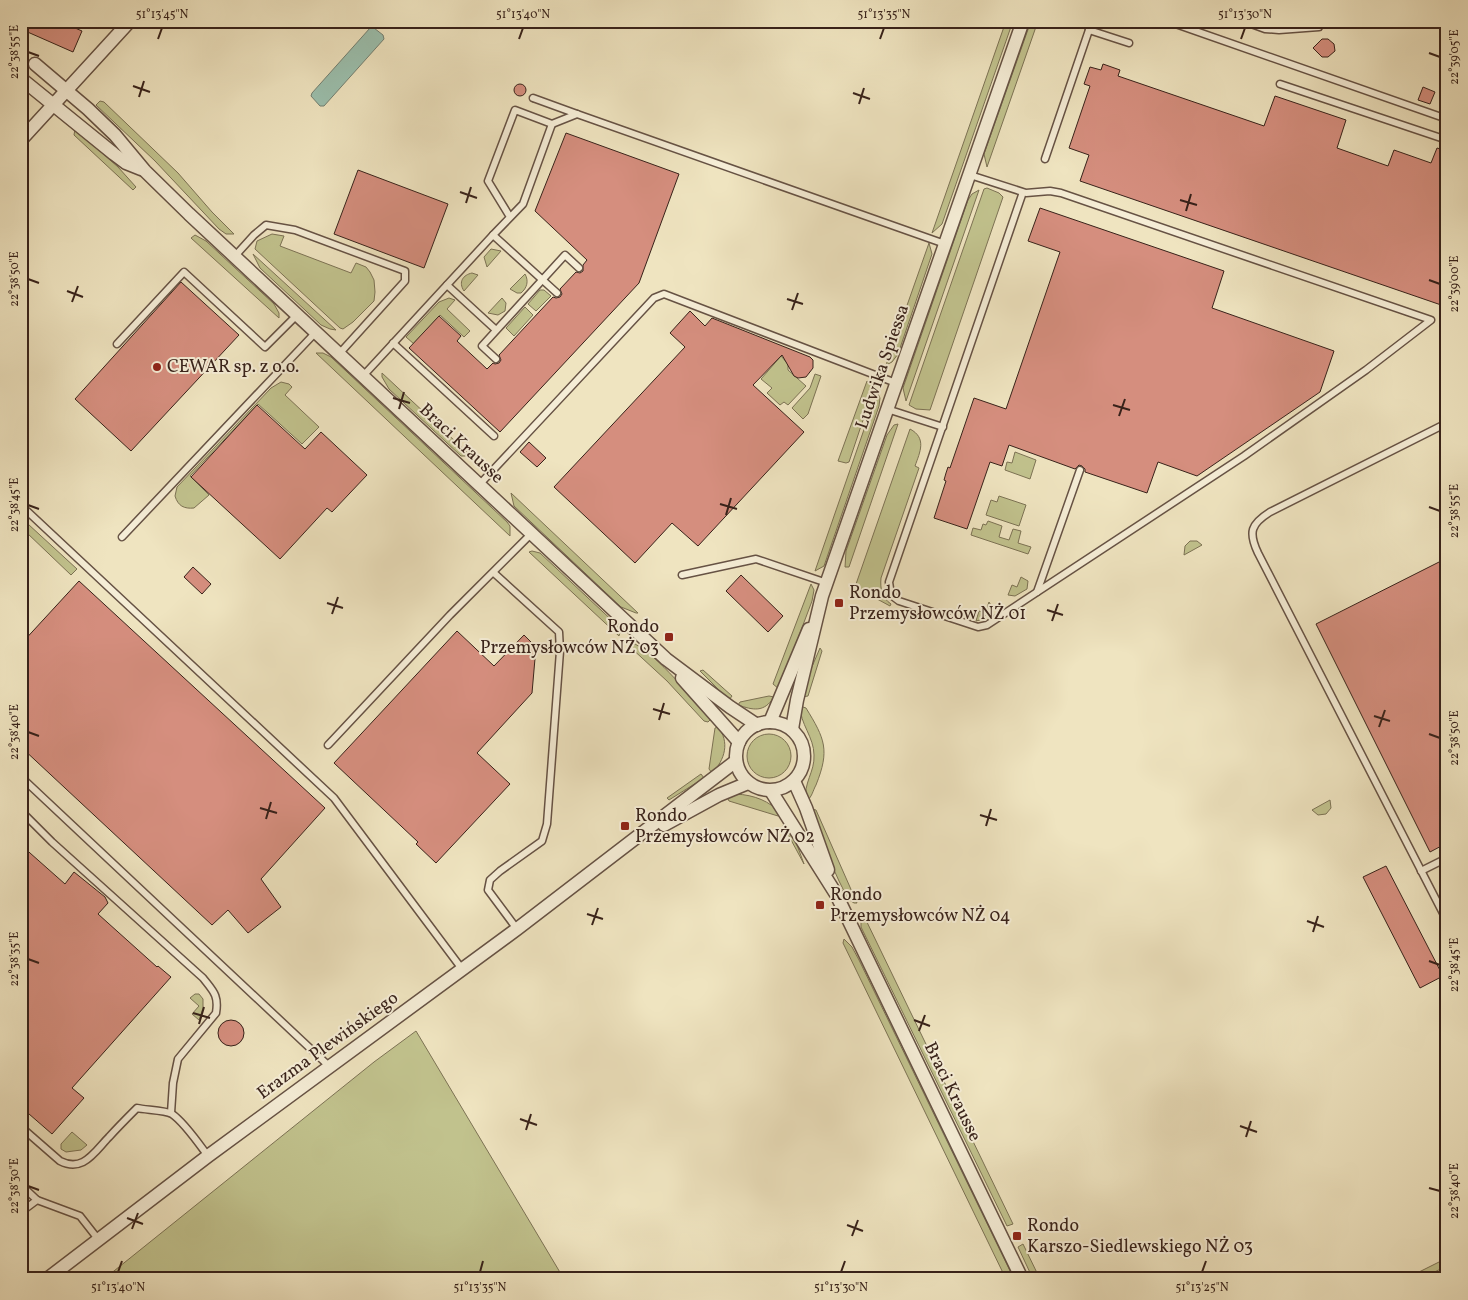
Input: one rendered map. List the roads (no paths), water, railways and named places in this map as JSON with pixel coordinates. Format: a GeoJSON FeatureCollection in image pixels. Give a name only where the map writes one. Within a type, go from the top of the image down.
{"type":"FeatureCollection","features":[{"type":"Feature","properties":{"kind":"street"},"geometry":{"type":"LineString","coordinates":[[21,140],[130,21]]}},
{"type":"Feature","properties":{"kind":"street","name":"Ludwika Spiessa"},"geometry":{"type":"LineString","coordinates":[[792,730],[797,700],[822,596],[1023,21]]}},
{"type":"Feature","properties":{"kind":"street","name":"Braci Krausse"},"geometry":{"type":"LineString","coordinates":[[35,64],[68,90],[115,135],[146,171],[297,315],[666,659],[739,742]]}},
{"type":"Feature","properties":{"kind":"street","name":"Braci Krausse"},"geometry":{"type":"LineString","coordinates":[[22,80],[126,163],[146,171]]}},
{"type":"Feature","properties":{"kind":"street"},"geometry":{"type":"LineString","coordinates":[[764,723],[785,725],[792,730],[802,743],[804,751],[803,767],[794,781],[784,788],[772,791],[759,789],[748,783],[740,773],[736,761],[739,742],[744,735],[764,723],[822,596]]}},
{"type":"Feature","properties":{"kind":"street","name":"Braci Krausse"},"geometry":{"type":"LineString","coordinates":[[666,659],[730,707],[764,723]]}},
{"type":"Feature","properties":{"kind":"street","name":"Erazma Plewińskiego"},"geometry":{"type":"LineString","coordinates":[[47,1279],[208,1156],[517,928],[736,761]]}},
{"type":"Feature","properties":{"kind":"street","name":"Braci Krausse"},"geometry":{"type":"LineString","coordinates":[[794,781],[806,808],[836,894]]}},
{"type":"Feature","properties":{"kind":"street","name":"Erazma Plewińskiego"},"geometry":{"type":"LineString","coordinates":[[631,842],[719,795],[748,783]]}},
{"type":"Feature","properties":{"kind":"street","name":"Braci Krausse"},"geometry":{"type":"LineString","coordinates":[[772,791],[836,894],[1022,1279]]}},
{"type":"Feature","properties":{"kind":"street"},"geometry":{"type":"LineString","coordinates":[[1440,1279],[1447,1275]]}},
{"type":"Feature","properties":{"kind":"lane"},"geometry":{"type":"LineString","coordinates":[[1045,158],[1090,30],[1088,21]]}},
{"type":"Feature","properties":{"kind":"lane"},"geometry":{"type":"LineString","coordinates":[[1167,21],[1447,119]]}},
{"type":"Feature","properties":{"kind":"lane"},"geometry":{"type":"LineString","coordinates":[[1243,21],[1279,30],[1319,27],[1321,21]]}},
{"type":"Feature","properties":{"kind":"lane"},"geometry":{"type":"LineString","coordinates":[[1090,30],[1129,43]]}},
{"type":"Feature","properties":{"kind":"lane"},"geometry":{"type":"LineString","coordinates":[[1280,84],[1447,140]]}},
{"type":"Feature","properties":{"kind":"lane"},"geometry":{"type":"LineString","coordinates":[[533,98],[945,244]]}},
{"type":"Feature","properties":{"kind":"lane"},"geometry":{"type":"LineString","coordinates":[[510,217],[488,181],[515,110],[552,124],[577,114]]}},
{"type":"Feature","properties":{"kind":"lane"},"geometry":{"type":"LineString","coordinates":[[363,376],[523,204],[552,124]]}},
{"type":"Feature","properties":{"kind":"lane"},"geometry":{"type":"LineString","coordinates":[[970,175],[1023,192],[1061,193],[1431,320],[1366,370],[1244,456],[987,624],[978,627],[904,603],[891,595],[889,582],[1023,192]]}},
{"type":"Feature","properties":{"kind":"lane"},"geometry":{"type":"LineString","coordinates":[[235,256],[266,225],[295,230],[405,271],[405,281],[340,354]]}},
{"type":"Feature","properties":{"kind":"lane"},"geometry":{"type":"LineString","coordinates":[[493,235],[557,293]]}},
{"type":"Feature","properties":{"kind":"lane"},"geometry":{"type":"LineString","coordinates":[[496,358],[482,346],[565,255],[580,268]]}},
{"type":"Feature","properties":{"kind":"lane"},"geometry":{"type":"LineString","coordinates":[[117,344],[184,272],[266,347],[297,315]]}},
{"type":"Feature","properties":{"kind":"lane"},"geometry":{"type":"LineString","coordinates":[[447,285],[496,330]]}},
{"type":"Feature","properties":{"kind":"lane"},"geometry":{"type":"LineString","coordinates":[[479,485],[654,298],[664,294],[896,383]]}},
{"type":"Feature","properties":{"kind":"lane"},"geometry":{"type":"LineString","coordinates":[[122,537],[316,332]]}},
{"type":"Feature","properties":{"kind":"lane"},"geometry":{"type":"LineString","coordinates":[[393,343],[494,436]]}},
{"type":"Feature","properties":{"kind":"lane"},"geometry":{"type":"LineString","coordinates":[[887,409],[942,427]]}},
{"type":"Feature","properties":{"kind":"lane"},"geometry":{"type":"LineString","coordinates":[[1447,423],[1270,512],[1255,523],[1252,536],[1258,553],[1447,922]]}},
{"type":"Feature","properties":{"kind":"lane"},"geometry":{"type":"LineString","coordinates":[[1036,592],[1080,470]]}},
{"type":"Feature","properties":{"kind":"lane"},"geometry":{"type":"LineString","coordinates":[[21,509],[27,511],[334,798],[462,969]]}},
{"type":"Feature","properties":{"kind":"lane"},"geometry":{"type":"LineString","coordinates":[[328,745],[450,615],[532,533]]}},
{"type":"Feature","properties":{"kind":"lane"},"geometry":{"type":"LineString","coordinates":[[682,575],[756,559],[827,583]]}},
{"type":"Feature","properties":{"kind":"lane"},"geometry":{"type":"LineString","coordinates":[[494,573],[559,632],[560,651],[547,824],[542,841],[490,880],[488,890],[517,928]]}},
{"type":"Feature","properties":{"kind":"lane"},"geometry":{"type":"LineString","coordinates":[[21,777],[330,1067]]}},
{"type":"Feature","properties":{"kind":"lane"},"geometry":{"type":"LineString","coordinates":[[21,811],[52,842],[203,978],[216,995],[218,1003],[216,1013],[178,1059],[173,1083],[171,1114]]}},
{"type":"Feature","properties":{"kind":"lane"},"geometry":{"type":"LineString","coordinates":[[1421,871],[1447,858]]}},
{"type":"Feature","properties":{"kind":"lane"},"geometry":{"type":"LineString","coordinates":[[21,1126],[60,1161],[73,1165],[82,1163],[91,1156],[137,1108],[171,1114],[208,1156]]}},
{"type":"Feature","properties":{"kind":"lane"},"geometry":{"type":"LineString","coordinates":[[21,1185],[37,1200],[80,1216],[98,1239]]}},
{"type":"Feature","properties":{"kind":"lane"},"geometry":{"type":"LineString","coordinates":[[21,1212],[37,1200]]}},
{"type":"Feature","properties":{"kind":"place","name":"CEWAR sp. z o.o."},"geometry":{"type":"Point","coordinates":[157,367]}},
{"type":"Feature","properties":{"kind":"place","name":"Rondo Przemysłowców NŻ 01"},"geometry":{"type":"Point","coordinates":[839,603]}},
{"type":"Feature","properties":{"kind":"place","name":"Rondo Przemysłowców NŻ 03"},"geometry":{"type":"Point","coordinates":[669,637]}},
{"type":"Feature","properties":{"kind":"place","name":"Rondo Przemysłowców NŻ 02"},"geometry":{"type":"Point","coordinates":[625,826]}},
{"type":"Feature","properties":{"kind":"place","name":"Rondo Przemysłowców NŻ 04"},"geometry":{"type":"Point","coordinates":[820,905]}},
{"type":"Feature","properties":{"kind":"place","name":"Rondo Karszo-Siedlewskiego NŻ 03"},"geometry":{"type":"Point","coordinates":[1017,1236]}}]}
